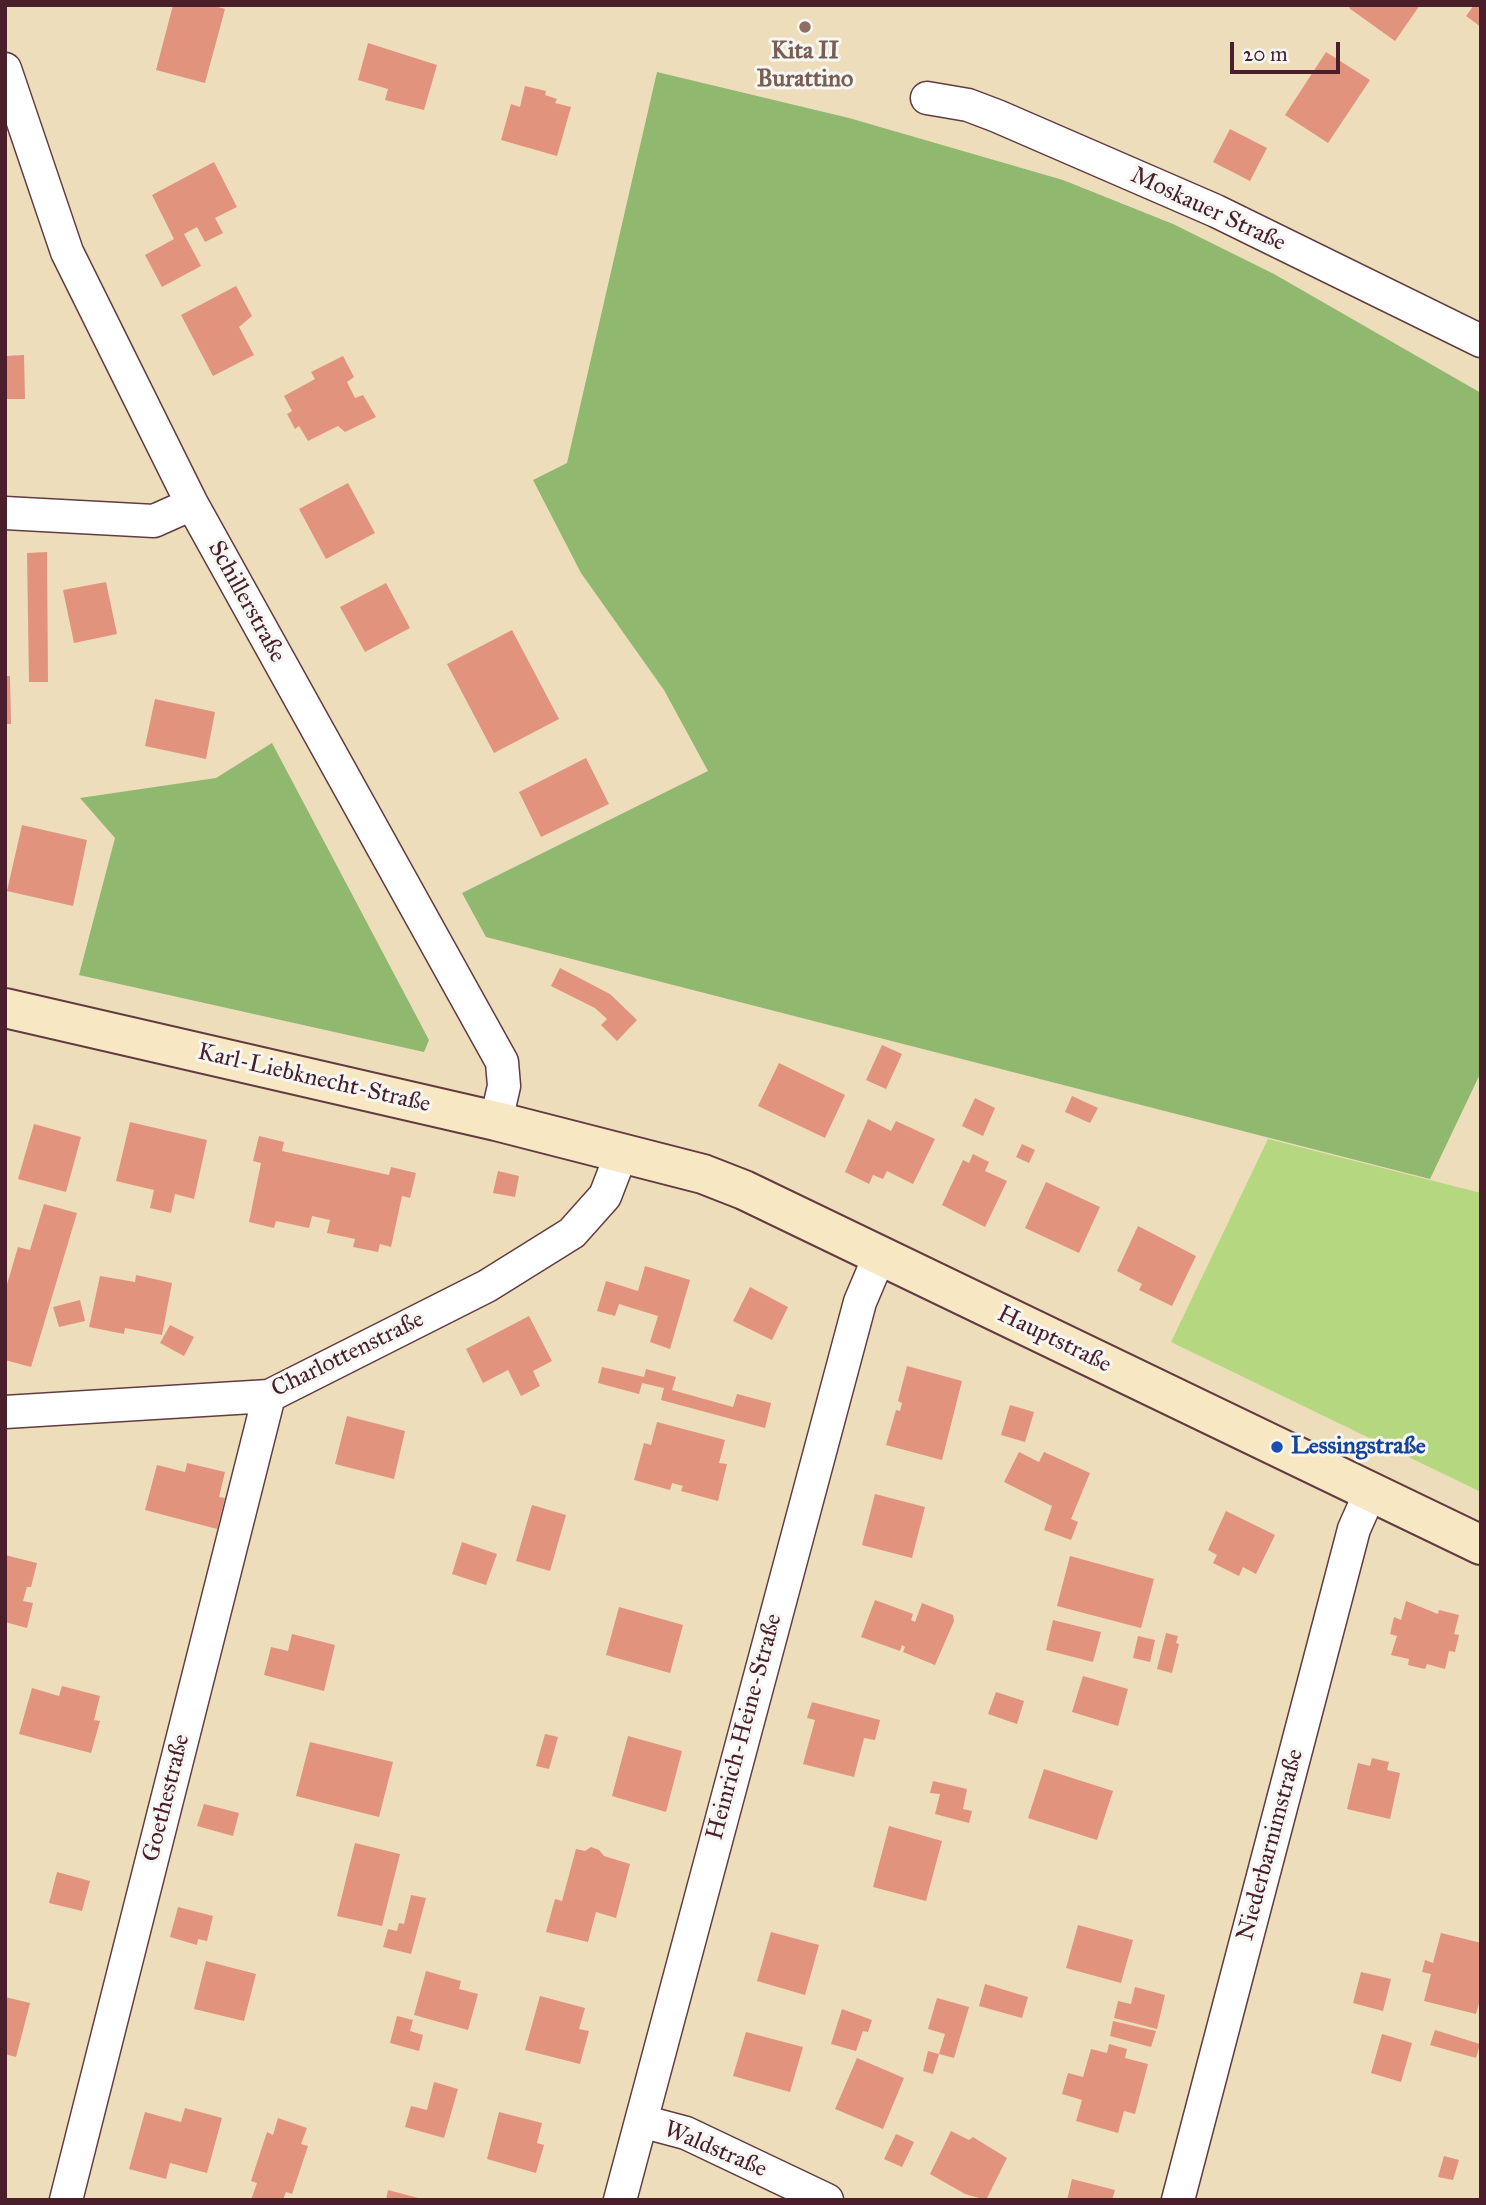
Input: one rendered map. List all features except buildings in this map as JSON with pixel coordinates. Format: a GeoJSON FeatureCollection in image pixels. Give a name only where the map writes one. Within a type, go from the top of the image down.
{"type":"FeatureCollection","features":[{"type":"Feature","properties":{"kind":"street","name":"Schillerstraße"},"geometry":{"type":"LineString","coordinates":[[5,69],[67,252],[192,504],[502,1062],[504,1086],[496,1121]]}},
{"type":"Feature","properties":{"kind":"street","name":"Moskauer Straße"},"geometry":{"type":"LineString","coordinates":[[927,98],[968,105],[997,116],[1204,206],[1481,341]]}},
{"type":"Feature","properties":{"kind":"street"},"geometry":{"type":"LineString","coordinates":[[5,513],[153,521],[192,504]]}},
{"type":"Feature","properties":{"kind":"street","name":"Karl-Liebknecht-Straße"},"geometry":{"type":"LineString","coordinates":[[5,1008],[622,1152]]}},
{"type":"Feature","properties":{"kind":"street","name":"Hauptstraße"},"geometry":{"type":"LineString","coordinates":[[622,1152],[703,1174],[744,1190],[1481,1545]]}},
{"type":"Feature","properties":{"kind":"street","name":"Charlottenstraße"},"geometry":{"type":"LineString","coordinates":[[5,1412],[269,1396],[487,1286],[572,1233],[605,1196],[622,1152]]}},
{"type":"Feature","properties":{"kind":"street","name":"Heinrich-Heine-Straße"},"geometry":{"type":"LineString","coordinates":[[620,2200],[860,1302],[879,1257]]}},
{"type":"Feature","properties":{"kind":"street","name":"Goethestraße"},"geometry":{"type":"LineString","coordinates":[[66,2200],[269,1396]]}},
{"type":"Feature","properties":{"kind":"street","name":"Niederbarnimstraße"},"geometry":{"type":"LineString","coordinates":[[1178,2200],[1354,1529],[1370,1493]]}},
{"type":"Feature","properties":{"kind":"street","name":"Waldstraße"},"geometry":{"type":"LineString","coordinates":[[641,2121],[686,2133],[827,2200]]}},
{"type":"Feature","properties":{"kind":"green space"},"geometry":{"type":"Polygon","coordinates":[[[657,72],[849,118],[1063,180],[1173,224],[1274,274],[1481,393],[1481,1072],[1430,1179],[486,937],[462,893],[708,771],[664,690],[581,573],[533,480],[567,463],[657,72]]]}},
{"type":"Feature","properties":{"kind":"green space"},"geometry":{"type":"Polygon","coordinates":[[[272,743],[429,1040],[424,1052],[79,975],[115,838],[80,798],[216,778],[272,743]]]}},
{"type":"Feature","properties":{"kind":"green space"},"geometry":{"type":"Polygon","coordinates":[[[1268,1139],[1481,1193],[1481,1492],[1171,1342],[1268,1139]]]}},
{"type":"Feature","properties":{"kind":"place","name":"Kita II Burattino"},"geometry":{"type":"Point","coordinates":[805,27]}},
{"type":"Feature","properties":{"kind":"place","name":"Lessingstraße"},"geometry":{"type":"Point","coordinates":[1277,1447]}}]}
